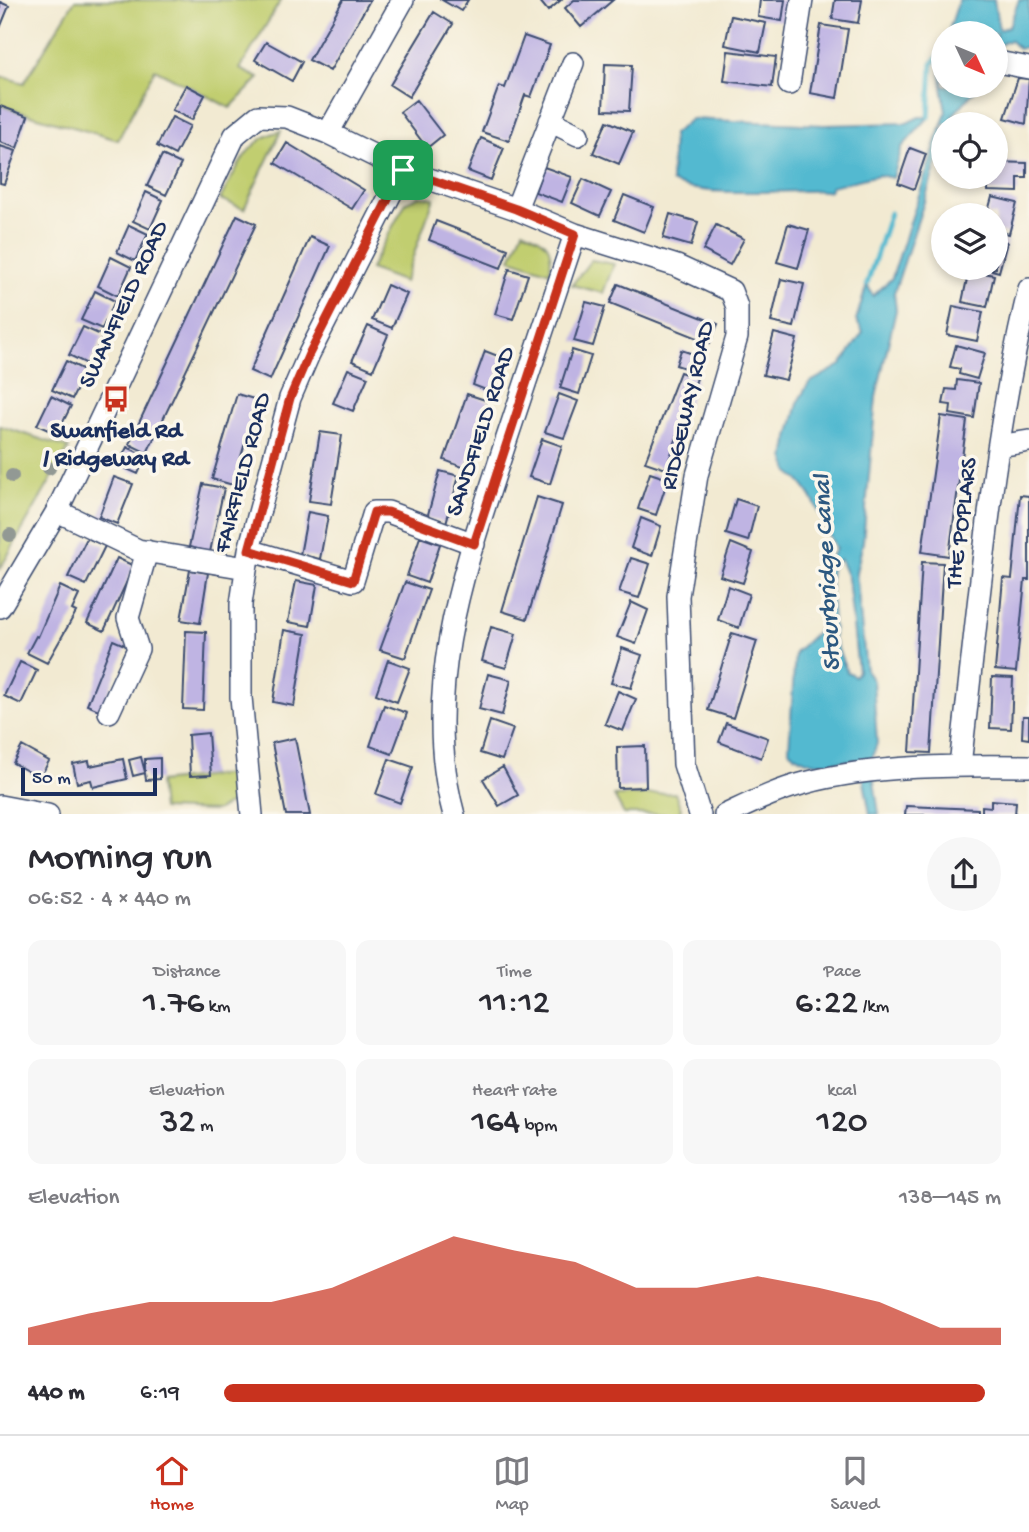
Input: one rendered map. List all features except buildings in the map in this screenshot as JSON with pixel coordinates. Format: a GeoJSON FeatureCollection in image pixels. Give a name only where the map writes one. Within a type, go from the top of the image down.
{"type":"FeatureCollection","features":[{"type":"Feature","properties":{"kind":"street"},"geometry":{"type":"LineString","coordinates":[[328,132],[403,0]]}},
{"type":"Feature","properties":{"kind":"street"},"geometry":{"type":"LineString","coordinates":[[789,84],[802,0]]}},
{"type":"Feature","properties":{"kind":"street"},"geometry":{"type":"LineString","coordinates":[[516,209],[573,63]]}},
{"type":"Feature","properties":{"kind":"street"},"geometry":{"type":"LineString","coordinates":[[1008,64],[1029,68]]}},
{"type":"Feature","properties":{"kind":"street","name":"RIDGEWAY ROAD"},"geometry":{"type":"LineString","coordinates":[[271,114],[328,132],[403,170],[516,209],[575,234],[677,266],[731,291],[737,307],[737,337],[697,475],[678,596],[684,764],[700,814]]}},
{"type":"Feature","properties":{"kind":"street","name":"SWANFIELD ROAD"},"geometry":{"type":"LineString","coordinates":[[0,607],[57,511],[235,135],[258,116],[271,114]]}},
{"type":"Feature","properties":{"kind":"street"},"geometry":{"type":"LineString","coordinates":[[550,121],[578,135]]}},
{"type":"Feature","properties":{"kind":"street","name":"FAIRFIELD ROAD"},"geometry":{"type":"LineString","coordinates":[[253,814],[241,697],[241,604],[248,559],[290,398],[309,354],[403,170]]}},
{"type":"Feature","properties":{"kind":"street","name":"SANDFIELD ROAD"},"geometry":{"type":"LineString","coordinates":[[454,814],[443,765],[441,696],[458,597],[575,234]]}},
{"type":"Feature","properties":{"kind":"street","name":"THE POPLARS"},"geometry":{"type":"LineString","coordinates":[[960,765],[999,446],[1022,351],[1029,289]]}},
{"type":"Feature","properties":{"kind":"street"},"geometry":{"type":"LineString","coordinates":[[999,446],[1029,441]]}},
{"type":"Feature","properties":{"kind":"street"},"geometry":{"type":"LineString","coordinates":[[57,511],[147,551],[248,559],[353,581],[374,512],[388,512],[474,544]]}},
{"type":"Feature","properties":{"kind":"street"},"geometry":{"type":"LineString","coordinates":[[109,712],[138,649],[128,618],[147,551]]}},
{"type":"Feature","properties":{"kind":"street"},"geometry":{"type":"LineString","coordinates":[[725,814],[774,792],[838,776],[960,765],[1029,766]]}},
{"type":"Feature","properties":{"kind":"street"},"geometry":{"type":"LineString","coordinates":[[0,806],[48,814]]}},
{"type":"Feature","properties":{"kind":"green space"},"geometry":{"type":"Polygon","coordinates":[[[75,0],[281,0],[240,69],[259,78],[230,108],[155,69],[118,140],[0,106],[0,76],[24,83],[75,0]]]}},
{"type":"Feature","properties":{"kind":"green space"},"geometry":{"type":"Polygon","coordinates":[[[281,131],[244,209],[220,199],[251,148],[269,135],[281,131]]]}},
{"type":"Feature","properties":{"kind":"green space"},"geometry":{"type":"Polygon","coordinates":[[[420,196],[434,198],[404,282],[370,269],[406,202],[420,196]]]}},
{"type":"Feature","properties":{"kind":"green space"},"geometry":{"type":"Polygon","coordinates":[[[523,230],[547,245],[551,255],[550,272],[511,259],[523,230]]]}},
{"type":"Feature","properties":{"kind":"green space"},"geometry":{"type":"Polygon","coordinates":[[[591,260],[614,264],[603,293],[572,285],[591,260]]]}},
{"type":"Feature","properties":{"kind":"green space"},"geometry":{"type":"Polygon","coordinates":[[[0,426],[69,448],[0,569],[0,426]]]}},
{"type":"Feature","properties":{"kind":"green space"},"geometry":{"type":"Polygon","coordinates":[[[230,774],[232,802],[216,811],[162,809],[159,782],[230,774]]]}},
{"type":"Feature","properties":{"kind":"green space"},"geometry":{"type":"Polygon","coordinates":[[[675,793],[681,809],[678,814],[624,814],[614,796],[675,793]]]}},
{"type":"Feature","properties":{"kind":"water"},"geometry":{"type":"Polygon","coordinates":[[[959,0],[994,0],[998,21],[952,21],[959,0]]]}},
{"type":"Feature","properties":{"kind":"water"},"geometry":{"type":"Polygon","coordinates":[[[1019,0],[1029,0],[1029,46],[1019,49],[1008,41],[1008,26],[1019,0]]]}},
{"type":"Feature","properties":{"kind":"water"},"geometry":{"type":"Polygon","coordinates":[[[944,98],[968,98],[956,112],[946,112],[944,98]]]}},
{"type":"Feature","properties":{"kind":"water"},"geometry":{"type":"Polygon","coordinates":[[[919,117],[929,117],[902,147],[893,178],[879,175],[831,186],[829,191],[725,192],[686,187],[671,182],[673,134],[691,119],[824,125],[907,123],[919,117]]]}},
{"type":"Feature","properties":{"kind":"water","name":"Stourbridge Canal"},"geometry":{"type":"Polygon","coordinates":[[[931,158],[931,180],[894,293],[896,310],[876,397],[863,542],[856,572],[866,670],[873,681],[877,743],[871,761],[879,814],[870,814],[860,760],[815,763],[798,757],[789,750],[795,653],[825,624],[821,571],[836,549],[817,507],[798,479],[789,472],[785,459],[799,400],[809,383],[841,365],[863,332],[856,320],[867,284],[873,296],[892,278],[931,158]],[[840,559],[831,568],[830,577],[834,639],[847,672],[855,676],[858,671],[848,578],[840,559]]]}},
{"type":"Feature","properties":{"kind":"waterway"},"geometry":{"type":"LineString","coordinates":[[929,117],[931,82]]}},
{"type":"Feature","properties":{"kind":"waterway"},"geometry":{"type":"LineString","coordinates":[[867,284],[890,213]]}},
{"type":"Feature","properties":{"kind":"place","name":"Swanfield Rd / Ridgeway Rd"},"geometry":{"type":"Point","coordinates":[116,399]}},
{"type":"Feature","properties":{"kind":"route"},"geometry":{"type":"LineString","coordinates":[[403,170],[516,209],[575,234],[474,544],[388,512],[374,512],[353,581],[249,550],[290,398],[309,354],[403,170]]}}]}
